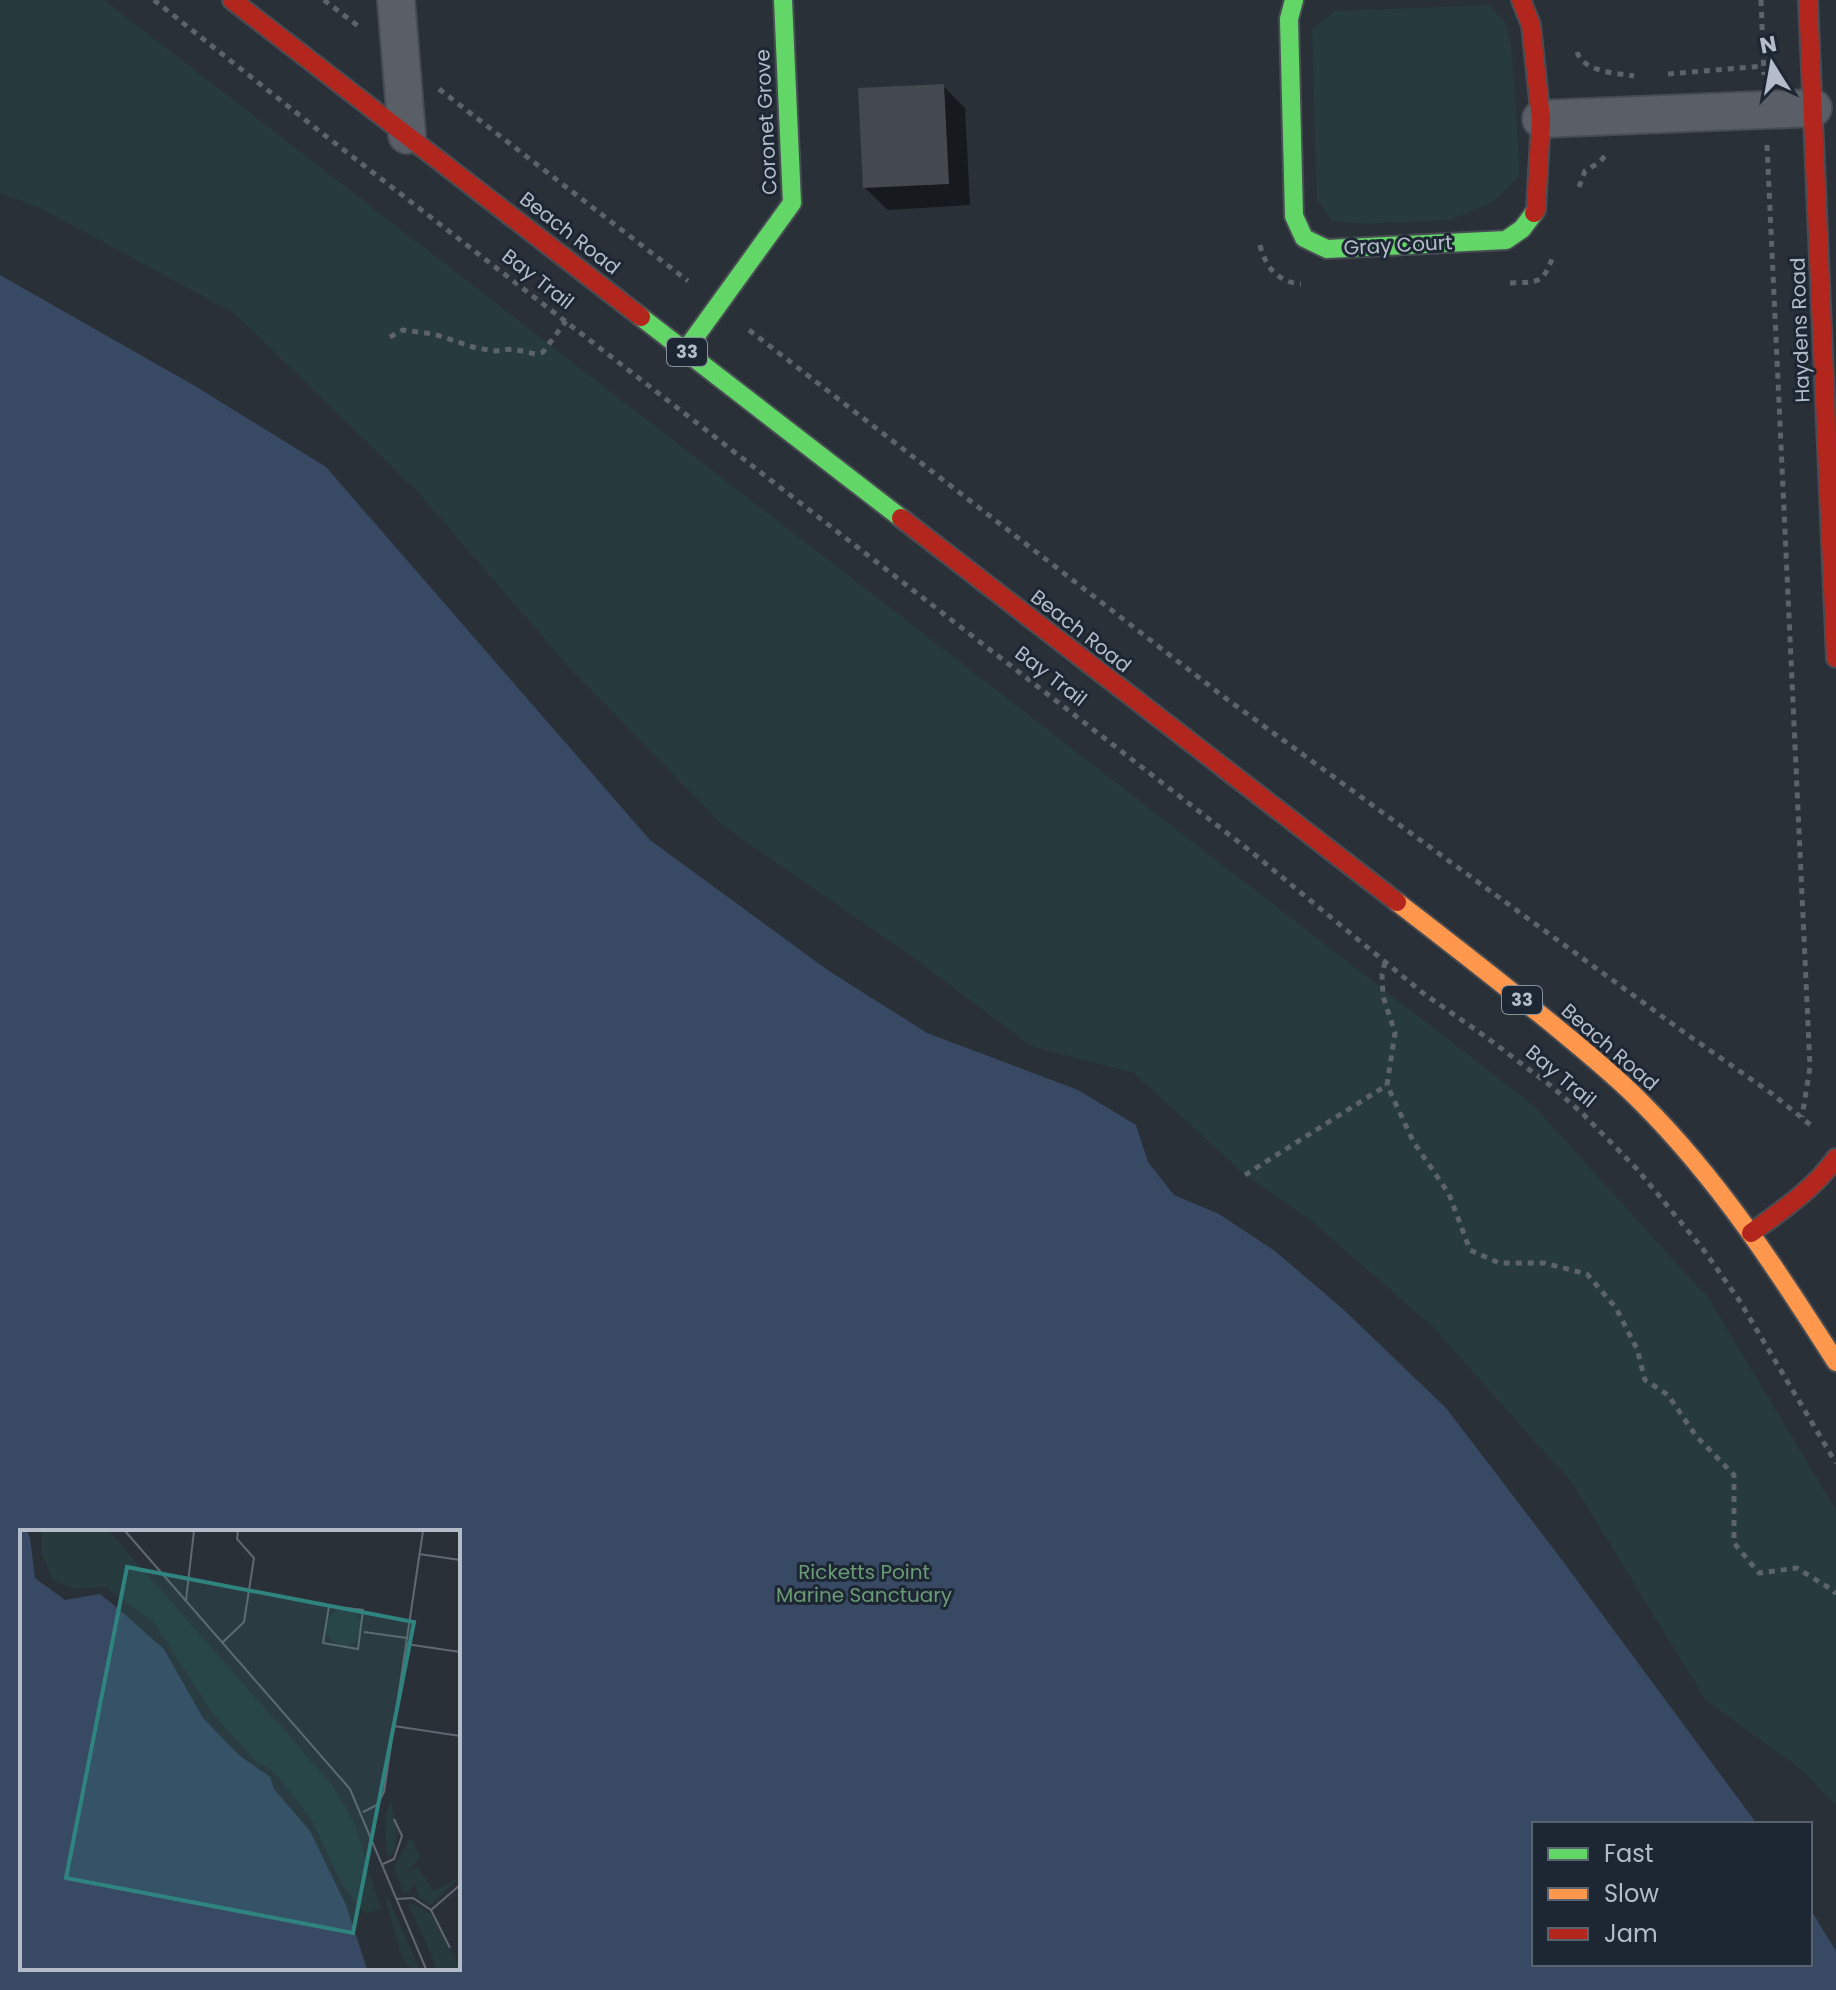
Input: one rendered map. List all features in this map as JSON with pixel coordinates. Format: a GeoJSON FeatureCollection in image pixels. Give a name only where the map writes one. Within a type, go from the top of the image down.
{"type":"FeatureCollection","features":[{"type":"Feature","properties":{"kind":"main road","name":"Beach Road"},"geometry":{"type":"LineString","coordinates":[[232,0],[1519,997],[1608,1072],[1673,1136],[1751,1233],[1836,1362]]}},
{"type":"Feature","properties":{"kind":"main road","name":"Coronet Grove"},"geometry":{"type":"LineString","coordinates":[[685,351],[792,203],[783,0]]}},
{"type":"Feature","properties":{"kind":"main road","name":"Gray Court"},"geometry":{"type":"LineString","coordinates":[[1294,0],[1289,19],[1294,216],[1304,238],[1327,249],[1506,240],[1522,229],[1536,210],[1541,119],[1531,25],[1521,0]]}},
{"type":"Feature","properties":{"kind":"main road","name":"Haydens Road"},"geometry":{"type":"LineString","coordinates":[[1808,0],[1813,108],[1825,142],[1836,658]]}},
{"type":"Feature","properties":{"kind":"main road"},"geometry":{"type":"LineString","coordinates":[[1751,1233],[1816,1182],[1836,1158]]}},
{"type":"Feature","properties":{"kind":"street"},"geometry":{"type":"LineString","coordinates":[[396,0],[407,135]]}},
{"type":"Feature","properties":{"kind":"street"},"geometry":{"type":"LineString","coordinates":[[1541,119],[1813,108]]}},
{"type":"Feature","properties":{"kind":"path","name":"Bay Trail"},"geometry":{"type":"LineString","coordinates":[[154,0],[1225,831],[1423,993],[1551,1086],[1637,1169],[1688,1230],[1727,1283],[1836,1463]]}},
{"type":"Feature","properties":{"kind":"path"},"geometry":{"type":"LineString","coordinates":[[324,0],[1224,697],[1771,1093],[1825,1136]]}},
{"type":"Feature","properties":{"kind":"path"},"geometry":{"type":"LineString","coordinates":[[1761,0],[1810,1067],[1802,1118]]}},
{"type":"Feature","properties":{"kind":"path"},"geometry":{"type":"LineString","coordinates":[[1576,48],[1577,57],[1585,64],[1635,77]]}},
{"type":"Feature","properties":{"kind":"path"},"geometry":{"type":"LineString","coordinates":[[1664,74],[1763,66]]}},
{"type":"Feature","properties":{"kind":"path"},"geometry":{"type":"LineString","coordinates":[[1577,194],[1585,171],[1610,151]]}},
{"type":"Feature","properties":{"kind":"path"},"geometry":{"type":"LineString","coordinates":[[1258,237],[1266,264],[1284,280],[1309,285]]}},
{"type":"Feature","properties":{"kind":"path"},"geometry":{"type":"LineString","coordinates":[[1498,283],[1543,279],[1557,247]]}},
{"type":"Feature","properties":{"kind":"path"},"geometry":{"type":"LineString","coordinates":[[390,337],[403,330],[434,334],[476,348],[495,351],[513,349],[535,354],[543,352],[566,321]]}},
{"type":"Feature","properties":{"kind":"path"},"geometry":{"type":"LineString","coordinates":[[1385,962],[1383,996],[1395,1033],[1387,1085],[1413,1141],[1449,1194],[1470,1250],[1499,1263],[1544,1263],[1587,1274],[1616,1308],[1637,1349],[1645,1380],[1668,1395],[1696,1436],[1734,1475],[1734,1543],[1759,1573],[1797,1568],[1836,1594]]}},
{"type":"Feature","properties":{"kind":"path"},"geometry":{"type":"LineString","coordinates":[[1245,1175],[1387,1085]]}},
{"type":"Feature","properties":{"kind":"green space"},"geometry":{"type":"Polygon","coordinates":[[[0,0],[104,0],[1533,1105],[1709,1299],[1836,1510],[1836,1806],[1802,1770],[1705,1699],[1573,1484],[1433,1327],[1309,1219],[1245,1175],[1134,1073],[1031,1046],[910,955],[722,825],[567,665],[416,490],[234,313],[40,208],[0,193],[0,0]]]}},
{"type":"Feature","properties":{"kind":"green space"},"geometry":{"type":"Polygon","coordinates":[[[1490,5],[1506,24],[1512,52],[1520,175],[1494,201],[1451,220],[1364,224],[1331,221],[1317,198],[1312,30],[1334,11],[1490,5]]]}},
{"type":"Feature","properties":{"kind":"water","name":"Ricketts Point Marine Sanctuary"},"geometry":{"type":"Polygon","coordinates":[[[0,275],[195,386],[326,467],[650,840],[826,969],[927,1033],[1078,1090],[1136,1125],[1148,1162],[1174,1195],[1219,1214],[1275,1251],[1344,1310],[1446,1408],[1756,1822],[1532,1822],[1532,1966],[1812,1966],[1812,1912],[1836,1951],[1836,1990],[0,1990],[0,275]]]}},
{"type":"Feature","properties":{"kind":"building"},"geometry":{"type":"Polygon","coordinates":[[[944,84],[949,184],[863,188],[858,88],[944,84]]]}},
{"type":"Feature","properties":{"kind":"traffic: fast"},"geometry":{"type":"LineString","coordinates":[[685,351],[792,203],[783,0]]}},
{"type":"Feature","properties":{"kind":"traffic: fast"},"geometry":{"type":"LineString","coordinates":[[1294,0],[1289,19],[1294,216],[1304,238],[1327,249],[1506,240],[1522,229],[1534,213]]}},
{"type":"Feature","properties":{"kind":"traffic: fast"},"geometry":{"type":"LineString","coordinates":[[641,317],[901,518]]}},
{"type":"Feature","properties":{"kind":"traffic: slow"},"geometry":{"type":"LineString","coordinates":[[1397,902],[1551,1023],[1642,1103],[1722,1195],[1836,1362]]}},
{"type":"Feature","properties":{"kind":"traffic: jam"},"geometry":{"type":"LineString","coordinates":[[232,0],[641,317]]}},
{"type":"Feature","properties":{"kind":"traffic: jam"},"geometry":{"type":"LineString","coordinates":[[1521,0],[1531,25],[1541,119],[1534,213]]}},
{"type":"Feature","properties":{"kind":"traffic: jam"},"geometry":{"type":"LineString","coordinates":[[1808,0],[1836,658]]}},
{"type":"Feature","properties":{"kind":"traffic: jam"},"geometry":{"type":"LineString","coordinates":[[901,518],[1397,902]]}},
{"type":"Feature","properties":{"kind":"traffic: jam"},"geometry":{"type":"LineString","coordinates":[[1751,1233],[1807,1190],[1836,1158]]}}]}
